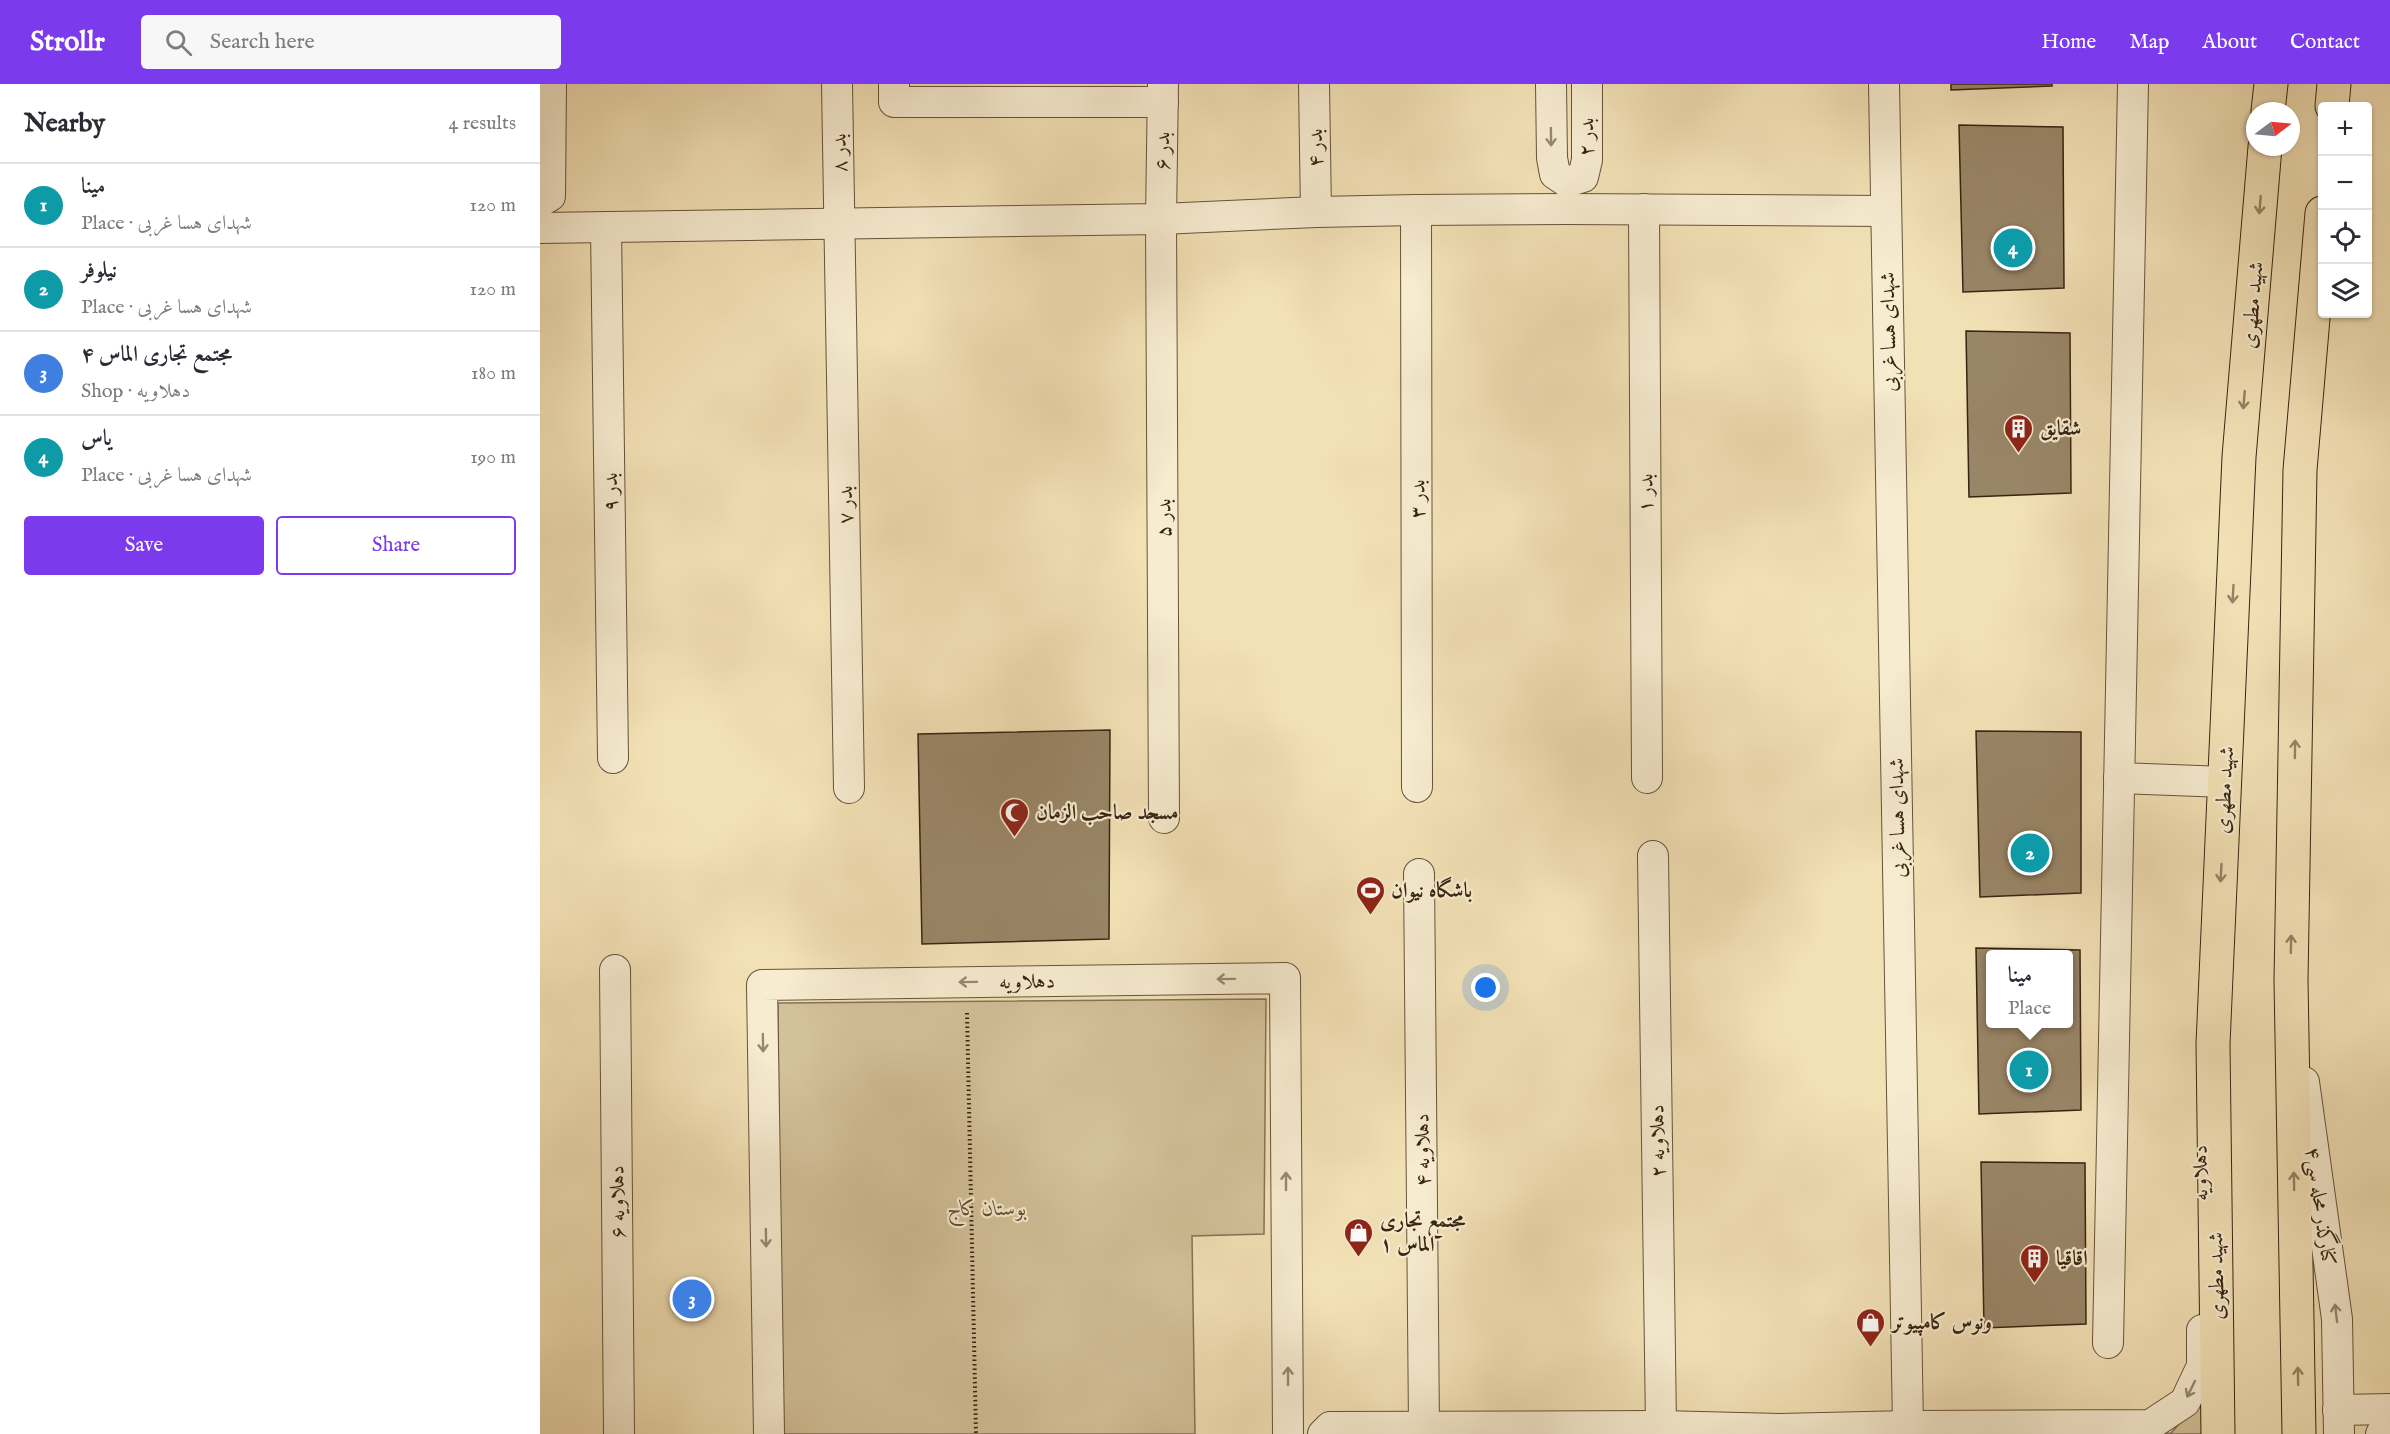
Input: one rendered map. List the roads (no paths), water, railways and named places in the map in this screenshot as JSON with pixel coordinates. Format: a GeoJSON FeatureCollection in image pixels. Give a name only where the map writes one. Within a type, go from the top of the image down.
{"type":"FeatureCollection","features":[{"type":"Feature","properties":{"kind":"main road"},"geometry":{"type":"LineString","coordinates":[[2269,102],[2271,84]]}},
{"type":"Feature","properties":{"kind":"main road"},"geometry":{"type":"LineString","coordinates":[[2332,102],[2334,84]]}},
{"type":"Feature","properties":{"kind":"main road","name":"شهید مطهری"},"geometry":{"type":"LineString","coordinates":[[2218,1434],[2213,1044],[2240,457],[2264,156]]}},
{"type":"Feature","properties":{"kind":"main road"},"geometry":{"type":"LineString","coordinates":[[2299,1434],[2290,980],[2300,470],[2318,260]]}},
{"type":"Feature","properties":{"kind":"street"},"geometry":{"type":"LineString","coordinates":[[540,202],[550,196],[551,84]]}},
{"type":"Feature","properties":{"kind":"street","name":"بدر ۸"},"geometry":{"type":"LineString","coordinates":[[837,84],[841,223]]}},
{"type":"Feature","properties":{"kind":"street"},"geometry":{"type":"LineString","coordinates":[[894,84],[894,102],[1079,93],[1163,93]]}},
{"type":"Feature","properties":{"kind":"street","name":"بدر ۴"},"geometry":{"type":"LineString","coordinates":[[1314,84],[1316,212]]}},
{"type":"Feature","properties":{"kind":"street","name":"بدر ۲"},"geometry":{"type":"LineString","coordinates":[[1551,84],[1552,158],[1555,174],[1567,195],[1583,177],[1587,160],[1587,84]]}},
{"type":"Feature","properties":{"kind":"street","name":"شهدای هسا غربی"},"geometry":{"type":"LineString","coordinates":[[1884,84],[1908,1426]]}},
{"type":"Feature","properties":{"kind":"street"},"geometry":{"type":"LineString","coordinates":[[2108,1343],[2133,84]]}},
{"type":"Feature","properties":{"kind":"street","name":"بدر ۶"},"geometry":{"type":"LineString","coordinates":[[1161,219],[1163,93]]}},
{"type":"Feature","properties":{"kind":"street"},"geometry":{"type":"LineString","coordinates":[[540,228],[1161,219],[1416,210],[1567,195],[1644,209],[1885,211]]}},
{"type":"Feature","properties":{"kind":"street","name":"بدر ۱"},"geometry":{"type":"LineString","coordinates":[[1644,209],[1647,778]]}},
{"type":"Feature","properties":{"kind":"street","name":"بدر ۳"},"geometry":{"type":"LineString","coordinates":[[1416,210],[1417,787]]}},
{"type":"Feature","properties":{"kind":"street","name":"بدر ۵"},"geometry":{"type":"LineString","coordinates":[[1161,219],[1164,818]]}},
{"type":"Feature","properties":{"kind":"street","name":"بدر ۷"},"geometry":{"type":"LineString","coordinates":[[841,223],[849,788]]}},
{"type":"Feature","properties":{"kind":"street","name":"بدر ۹"},"geometry":{"type":"LineString","coordinates":[[606,227],[613,758]]}},
{"type":"Feature","properties":{"kind":"street"},"geometry":{"type":"LineString","coordinates":[[2119,778],[2225,782]]}},
{"type":"Feature","properties":{"kind":"street","name":"دهلاویه ۲"},"geometry":{"type":"LineString","coordinates":[[1653,856],[1660,1426]]}},
{"type":"Feature","properties":{"kind":"street","name":"دهلاویه ۴"},"geometry":{"type":"LineString","coordinates":[[1419,874],[1425,1427]]}},
{"type":"Feature","properties":{"kind":"street","name":"دهلاویه ۶"},"geometry":{"type":"LineString","coordinates":[[615,970],[619,1434]]}},
{"type":"Feature","properties":{"kind":"street","name":"دهلاویه"},"geometry":{"type":"LineString","coordinates":[[769,1434],[762,985],[1285,978],[1288,1434]]}},
{"type":"Feature","properties":{"kind":"street","name":"کنارگذر محله سی۴"},"geometry":{"type":"LineString","coordinates":[[2290,980],[2337,1319],[2339,1422]]}},
{"type":"Feature","properties":{"kind":"street","name":"دهلاویه"},"geometry":{"type":"LineString","coordinates":[[1323,1434],[1330,1427],[1540,1430],[1660,1426],[1780,1432],[1908,1426],[2028,1430],[2150,1425],[2185,1402],[2202,1366],[2199,1064],[2213,1044]]}},
{"type":"Feature","properties":{"kind":"street"},"geometry":{"type":"LineString","coordinates":[[2339,1422],[2390,1409]]}},
{"type":"Feature","properties":{"kind":"street"},"geometry":{"type":"LineString","coordinates":[[2381,1434],[2390,1418]]}},
{"type":"Feature","properties":{"kind":"place","name":"یاس"},"geometry":{"type":"Point","coordinates":[2013,248]}},
{"type":"Feature","properties":{"kind":"place","name":"شقایق"},"geometry":{"type":"Point","coordinates":[2019,454]}},
{"type":"Feature","properties":{"kind":"place","name":"مسجد صاحب الزمان"},"geometry":{"type":"Point","coordinates":[1015,838]}},
{"type":"Feature","properties":{"kind":"place","name":"نیلوفر"},"geometry":{"type":"Point","coordinates":[2030,853]}},
{"type":"Feature","properties":{"kind":"place","name":"باشگاه نیوان"},"geometry":{"type":"Point","coordinates":[1370,916]}},
{"type":"Feature","properties":{"kind":"place","name":"مینا"},"geometry":{"type":"Point","coordinates":[2029,1070]}},
{"type":"Feature","properties":{"kind":"place","name":"مجتمع تجاری الماس ۱"},"geometry":{"type":"Point","coordinates":[1359,1258]}},
{"type":"Feature","properties":{"kind":"place","name":"اقاقیا"},"geometry":{"type":"Point","coordinates":[2035,1284]}},
{"type":"Feature","properties":{"kind":"place","name":"مجتمع تجاری الماس ۴"},"geometry":{"type":"Point","coordinates":[692,1299]}},
{"type":"Feature","properties":{"kind":"place","name":"ونوس کامپیوتر"},"geometry":{"type":"Point","coordinates":[1871,1348]}},
{"type":"Feature","properties":{"kind":"park label","name":"بوستان کاج"},"geometry":{"type":"Point","coordinates":[987,1208]}}]}
